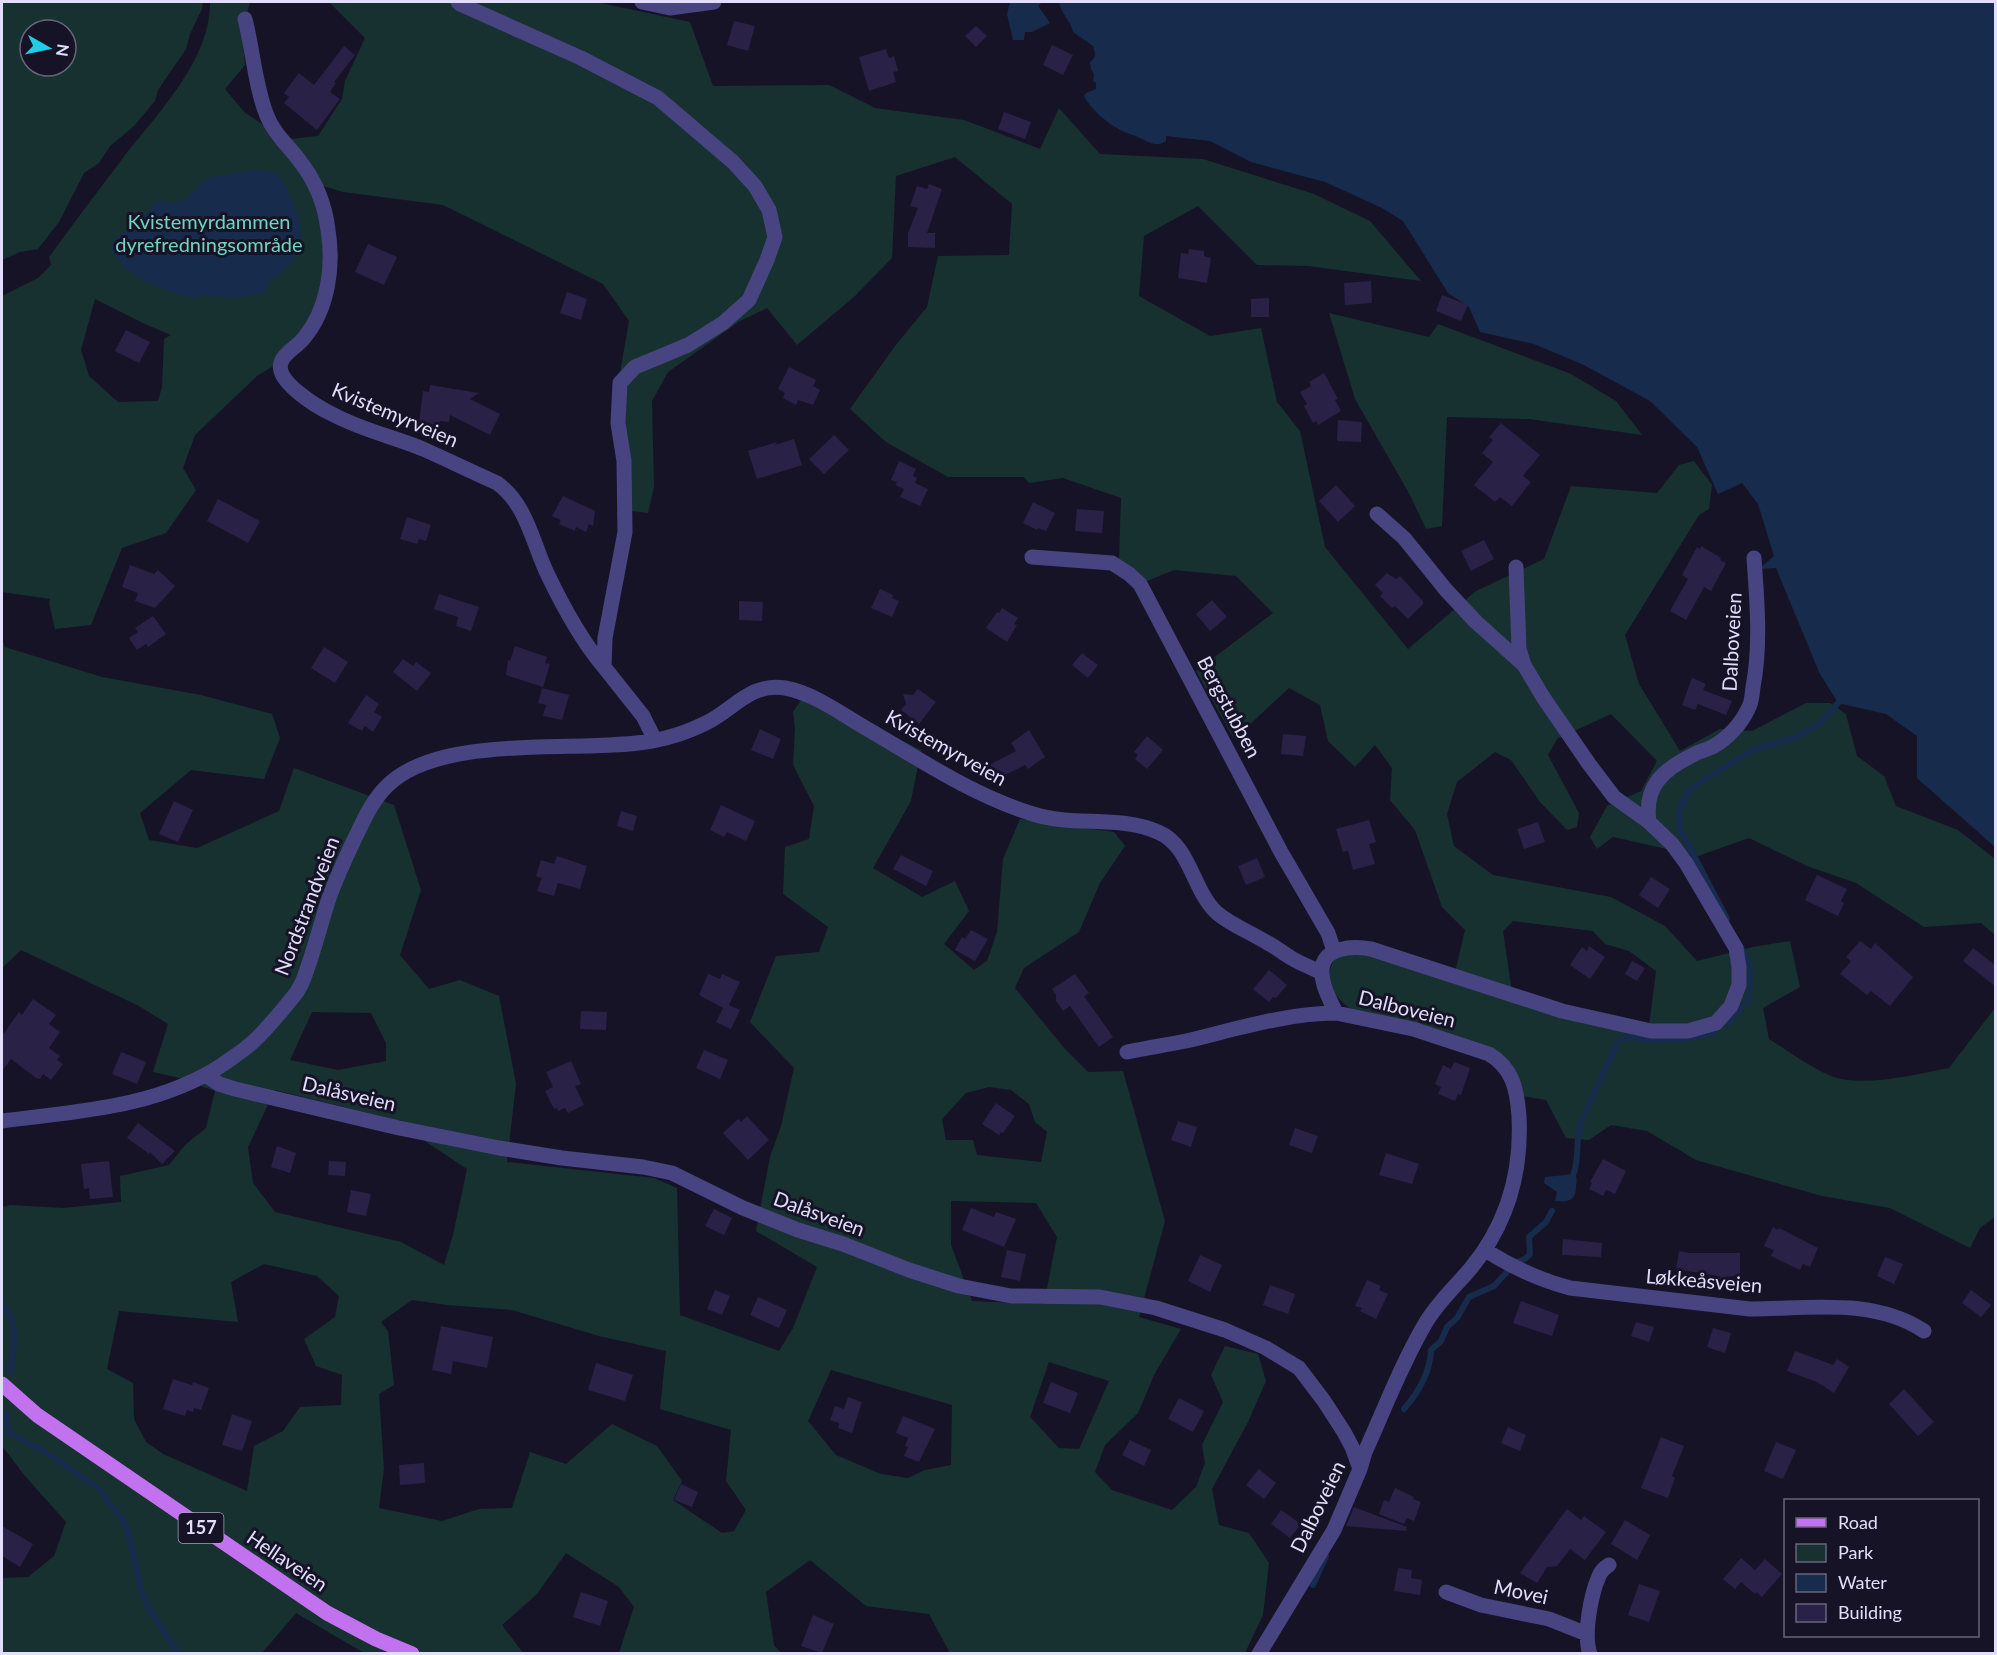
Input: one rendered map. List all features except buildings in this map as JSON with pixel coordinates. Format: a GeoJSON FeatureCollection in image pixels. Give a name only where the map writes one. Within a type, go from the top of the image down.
{"type":"FeatureCollection","features":[{"type":"Feature","properties":{"kind":"main road","name":"Hellaveien"},"geometry":{"type":"LineString","coordinates":[[2,1384],[37,1415],[327,1613],[376,1639],[412,1653]]}},
{"type":"Feature","properties":{"kind":"street"},"geometry":{"type":"LineString","coordinates":[[458,2],[581,58],[658,98],[733,162],[755,186],[769,210],[774,237],[767,260],[749,300],[723,323],[688,345],[635,367],[620,383],[618,423],[624,461],[625,532],[604,638],[604,667]]}},
{"type":"Feature","properties":{"kind":"street"},"geometry":{"type":"LineString","coordinates":[[642,2],[670,8],[714,2]]}},
{"type":"Feature","properties":{"kind":"street","name":"Kvistemyrveien"},"geometry":{"type":"LineString","coordinates":[[245,19],[266,115],[314,184],[324,210],[330,246],[329,275],[321,310],[317,320],[303,339],[283,359],[280,364],[282,375],[296,391],[333,415],[421,449],[497,483],[506,490],[522,511],[546,571],[589,649],[643,716],[655,741],[704,724],[752,692],[775,687],[797,692],[824,704],[948,777],[1005,804],[1058,820],[1136,825],[1158,832],[1170,839],[1179,849],[1206,900],[1216,912],[1289,957],[1322,973]]}},
{"type":"Feature","properties":{"kind":"street"},"geometry":{"type":"LineString","coordinates":[[1377,514],[1404,538],[1446,590],[1476,622],[1524,664]]}},
{"type":"Feature","properties":{"kind":"street","name":"Bergstubben"},"geometry":{"type":"LineString","coordinates":[[1032,557],[1112,563],[1140,584],[1290,869],[1328,933],[1334,951]]}},
{"type":"Feature","properties":{"kind":"street","name":"Dalboveien"},"geometry":{"type":"LineString","coordinates":[[1649,822],[1647,806],[1657,781],[1682,761],[1713,746],[1732,732],[1750,706],[1756,669],[1758,627],[1754,558]]}},
{"type":"Feature","properties":{"kind":"street"},"geometry":{"type":"LineString","coordinates":[[1322,973],[1324,960],[1334,951],[1350,948],[1371,950],[1562,1011],[1614,1024],[1670,1032],[1703,1028],[1716,1023],[1731,1006],[1739,985],[1736,948],[1686,863],[1672,844],[1649,822],[1626,807],[1608,789],[1543,697],[1524,664],[1519,649],[1516,567]]}},
{"type":"Feature","properties":{"kind":"street","name":"Nordstrandveien"},"geometry":{"type":"LineString","coordinates":[[2,1121],[113,1107],[153,1097],[206,1076],[254,1042],[297,992],[310,963],[330,897],[371,803],[402,773],[416,766],[460,754],[507,749],[626,745],[655,741]]}},
{"type":"Feature","properties":{"kind":"street","name":"Dalboveien"},"geometry":{"type":"LineString","coordinates":[[1259,1653],[1334,1530],[1365,1452],[1425,1324],[1485,1250],[1503,1219],[1511,1193],[1520,1132],[1518,1096],[1514,1082],[1508,1069],[1497,1059],[1433,1034],[1336,1013],[1324,986],[1322,973]]}},
{"type":"Feature","properties":{"kind":"street"},"geometry":{"type":"LineString","coordinates":[[1127,1052],[1185,1041],[1248,1025],[1336,1013]]}},
{"type":"Feature","properties":{"kind":"street","name":"Dalåsveien"},"geometry":{"type":"LineString","coordinates":[[206,1076],[219,1084],[235,1089],[461,1141],[672,1173],[743,1208],[798,1230],[959,1286],[1033,1298],[1086,1296],[1118,1300],[1156,1308],[1225,1330],[1266,1348],[1299,1368],[1314,1386],[1339,1425],[1352,1447],[1360,1469]]}},
{"type":"Feature","properties":{"kind":"street","name":"Løkkeåsveien"},"geometry":{"type":"LineString","coordinates":[[1485,1250],[1511,1266],[1548,1283],[1570,1288],[1750,1309],[1817,1305],[1842,1307],[1901,1318],[1924,1331]]}},
{"type":"Feature","properties":{"kind":"street"},"geometry":{"type":"LineString","coordinates":[[1590,1653],[1587,1634],[1599,1576],[1602,1570],[1609,1565]]}},
{"type":"Feature","properties":{"kind":"street","name":"Movei"},"geometry":{"type":"LineString","coordinates":[[1446,1592],[1481,1605],[1542,1617],[1587,1634]]}},
{"type":"Feature","properties":{"kind":"green space"},"geometry":{"type":"Polygon","coordinates":[[[2,2],[203,2],[186,49],[158,90],[155,101],[134,126],[110,146],[99,163],[84,173],[59,222],[38,249],[20,252],[2,260],[2,2]]]}},
{"type":"Feature","properties":{"kind":"green space","name":"Kvistemyrdammen dyrefredningsområde"},"geometry":{"type":"Polygon","coordinates":[[[210,2],[250,2],[242,33],[245,65],[225,89],[245,113],[262,124],[271,139],[285,152],[290,139],[318,136],[342,99],[345,81],[365,38],[329,2],[596,2],[690,22],[713,86],[829,85],[875,108],[964,120],[1040,149],[1059,108],[1100,154],[1203,159],[1314,194],[1370,221],[1421,281],[1308,266],[1257,265],[1198,206],[1144,236],[1139,296],[1210,336],[1261,328],[1277,402],[1300,431],[1325,547],[1408,649],[1476,591],[1544,559],[1571,486],[1657,493],[1679,465],[1694,461],[1712,485],[1709,509],[1699,515],[1625,635],[1639,684],[1680,751],[1720,729],[1752,731],[1806,703],[1830,703],[1846,714],[1857,756],[1884,776],[1896,806],[1958,830],[1995,859],[1995,935],[1981,923],[1924,927],[1856,883],[1807,866],[1749,838],[1698,856],[1613,837],[1597,849],[1590,837],[1607,806],[1641,791],[1657,761],[1611,714],[1557,739],[1548,755],[1579,813],[1577,827],[1567,830],[1540,802],[1511,760],[1495,752],[1457,782],[1447,814],[1454,846],[1493,875],[1611,897],[1665,926],[1697,961],[1753,947],[1790,941],[1800,987],[1763,1008],[1769,1039],[1813,1067],[1841,1079],[1872,1081],[1949,1068],[1995,1008],[1995,1217],[1980,1228],[1970,1248],[1890,1208],[1822,1196],[1696,1160],[1647,1131],[1611,1125],[1589,1140],[1566,1138],[1546,1100],[1522,1096],[1509,1063],[1359,1014],[1344,1004],[1330,983],[1329,974],[1336,957],[1359,953],[1455,972],[1465,930],[1442,907],[1415,830],[1390,800],[1392,768],[1375,745],[1355,767],[1328,741],[1320,705],[1289,688],[1234,739],[1196,671],[1273,613],[1236,576],[1174,570],[1147,581],[1119,561],[1121,498],[1063,478],[1029,483],[1024,477],[948,477],[886,442],[850,409],[895,346],[927,307],[938,256],[1009,255],[1012,204],[955,157],[896,176],[892,258],[855,296],[797,345],[767,308],[740,321],[668,372],[652,401],[654,487],[648,513],[632,511],[614,427],[629,321],[603,284],[443,205],[343,192],[320,185],[327,244],[316,315],[275,365],[257,376],[195,435],[183,468],[196,490],[166,533],[122,548],[91,625],[55,629],[50,599],[2,592],[2,296],[38,278],[51,265],[49,257],[180,85],[202,45],[208,24],[210,2]],[[95,299],[81,350],[89,376],[118,402],[158,401],[162,387],[164,339],[171,335],[95,299]],[[1513,921],[1503,931],[1512,992],[1649,1026],[1656,971],[1629,951],[1605,944],[1593,931],[1513,921]]]}},
{"type":"Feature","properties":{"kind":"green space"},"geometry":{"type":"Polygon","coordinates":[[[1329,313],[1429,337],[1438,324],[1571,374],[1616,401],[1642,435],[1529,419],[1447,417],[1442,526],[1426,529],[1410,495],[1355,399],[1329,313]]]}},
{"type":"Feature","properties":{"kind":"green space"},"geometry":{"type":"Polygon","coordinates":[[[2,639],[5,647],[102,677],[201,695],[272,714],[280,738],[264,779],[191,770],[140,813],[149,840],[197,848],[279,811],[294,768],[394,805],[421,890],[400,955],[429,989],[460,980],[499,996],[516,1084],[507,1162],[654,1178],[677,1188],[680,1315],[779,1351],[793,1328],[817,1267],[756,1231],[770,1157],[781,1126],[794,1068],[750,1022],[776,956],[819,952],[828,927],[783,894],[785,847],[809,839],[814,806],[793,765],[795,728],[793,712],[806,693],[921,750],[911,801],[873,868],[922,897],[955,881],[969,911],[944,944],[974,970],[987,961],[997,932],[1003,859],[1020,819],[1114,832],[1125,846],[1100,883],[1079,932],[1024,968],[1015,988],[1065,1049],[1088,1072],[1123,1071],[1165,1221],[1139,1317],[1181,1329],[1154,1375],[1138,1413],[1105,1445],[1095,1472],[1112,1490],[1172,1510],[1196,1487],[1205,1463],[1202,1445],[1223,1402],[1211,1375],[1225,1346],[1258,1354],[1266,1381],[1248,1422],[1212,1489],[1219,1525],[1249,1533],[1269,1563],[1263,1615],[1245,1653],[950,1653],[929,1614],[866,1606],[810,1560],[766,1592],[774,1645],[781,1653],[619,1653],[634,1607],[619,1587],[566,1553],[537,1594],[502,1625],[523,1653],[364,1653],[296,1613],[262,1653],[2,1653],[2,1578],[28,1577],[54,1556],[66,1522],[2,1446],[2,1207],[10,1205],[63,1208],[121,1202],[120,1176],[169,1165],[186,1144],[206,1128],[215,1091],[180,1078],[153,1072],[168,1024],[139,1006],[21,950],[2,968],[2,639]],[[312,1012],[290,1060],[338,1070],[386,1061],[386,1043],[371,1013],[312,1012]],[[989,1087],[966,1093],[942,1119],[946,1140],[973,1140],[977,1155],[1041,1162],[1047,1132],[1035,1122],[1029,1104],[1011,1090],[989,1087]],[[275,1090],[248,1147],[253,1183],[275,1212],[401,1242],[444,1265],[467,1169],[425,1141],[425,1127],[275,1090]],[[951,1201],[951,1245],[972,1301],[1044,1304],[1057,1237],[1036,1203],[951,1201]],[[264,1264],[231,1282],[238,1322],[119,1311],[107,1369],[133,1383],[134,1419],[146,1442],[163,1454],[247,1491],[254,1446],[283,1431],[300,1407],[341,1405],[342,1375],[316,1366],[304,1339],[335,1317],[339,1296],[317,1276],[264,1264]],[[412,1300],[381,1322],[388,1331],[394,1385],[379,1394],[384,1469],[379,1508],[442,1521],[479,1509],[512,1508],[530,1452],[566,1464],[612,1424],[657,1446],[682,1481],[673,1500],[722,1533],[734,1531],[746,1510],[726,1481],[731,1430],[660,1409],[666,1351],[599,1336],[512,1310],[412,1300]],[[1049,1362],[1030,1417],[1059,1448],[1079,1449],[1109,1381],[1049,1362]],[[831,1370],[808,1421],[836,1455],[881,1474],[908,1478],[925,1470],[951,1465],[952,1405],[831,1370]]]}},
{"type":"Feature","properties":{"kind":"water"},"geometry":{"type":"Polygon","coordinates":[[[1010,2],[1042,2],[1038,6],[1050,23],[1032,32],[1025,32],[1024,40],[1013,40],[1007,14],[1010,2]]]}},
{"type":"Feature","properties":{"kind":"water"},"geometry":{"type":"Polygon","coordinates":[[[1059,2],[1995,2],[1995,847],[1917,778],[1917,736],[1886,714],[1838,703],[1819,672],[1776,568],[1759,569],[1774,556],[1758,504],[1742,483],[1718,494],[1697,447],[1650,401],[1584,365],[1534,344],[1480,332],[1469,307],[1448,293],[1403,221],[1382,208],[1325,182],[1251,162],[1210,141],[1166,136],[1166,141],[1162,143],[1150,143],[1111,124],[1096,112],[1084,96],[1096,89],[1090,62],[1095,57],[1093,46],[1073,32],[1059,2]]]}},
{"type":"Feature","properties":{"kind":"water"},"geometry":{"type":"Polygon","coordinates":[[[256,169],[277,173],[293,202],[301,231],[294,258],[284,270],[269,281],[265,292],[240,298],[201,296],[195,299],[146,282],[124,267],[116,258],[111,247],[116,237],[140,222],[156,201],[174,203],[184,201],[207,178],[256,169]]]}},
{"type":"Feature","properties":{"kind":"water"},"geometry":{"type":"Polygon","coordinates":[[[1575,1174],[1577,1181],[1572,1199],[1555,1201],[1557,1192],[1544,1183],[1545,1177],[1575,1174]]]}},
{"type":"Feature","properties":{"kind":"waterway"},"geometry":{"type":"LineString","coordinates":[[1727,919],[1679,827],[1680,807],[1691,788],[1755,749],[1794,738],[1818,725],[1838,703]]}},
{"type":"Feature","properties":{"kind":"waterway"},"geometry":{"type":"LineString","coordinates":[[1728,1024],[1749,1000],[1751,967],[1741,947]]}},
{"type":"Feature","properties":{"kind":"waterway"},"geometry":{"type":"LineString","coordinates":[[1571,1179],[1576,1167],[1581,1123],[1618,1041],[1630,1038],[1675,1040],[1714,1033]]}},
{"type":"Feature","properties":{"kind":"waterway"},"geometry":{"type":"LineString","coordinates":[[1519,1261],[1530,1254],[1529,1237],[1546,1222],[1552,1211]]}},
{"type":"Feature","properties":{"kind":"waterway"},"geometry":{"type":"LineString","coordinates":[[1404,1409],[1422,1382],[1431,1350],[1441,1341],[1447,1327],[1457,1318],[1469,1297],[1494,1286],[1508,1271]]}},
{"type":"Feature","properties":{"kind":"waterway"},"geometry":{"type":"LineString","coordinates":[[2,1305],[12,1319],[14,1328],[10,1372]]}},
{"type":"Feature","properties":{"kind":"waterway"},"geometry":{"type":"LineString","coordinates":[[7,1414],[8,1432],[53,1457],[99,1489],[126,1524],[142,1593],[147,1605],[179,1654]]}},
{"type":"Feature","properties":{"kind":"waterway"},"geometry":{"type":"LineString","coordinates":[[1313,1585],[1326,1556]]}}]}
